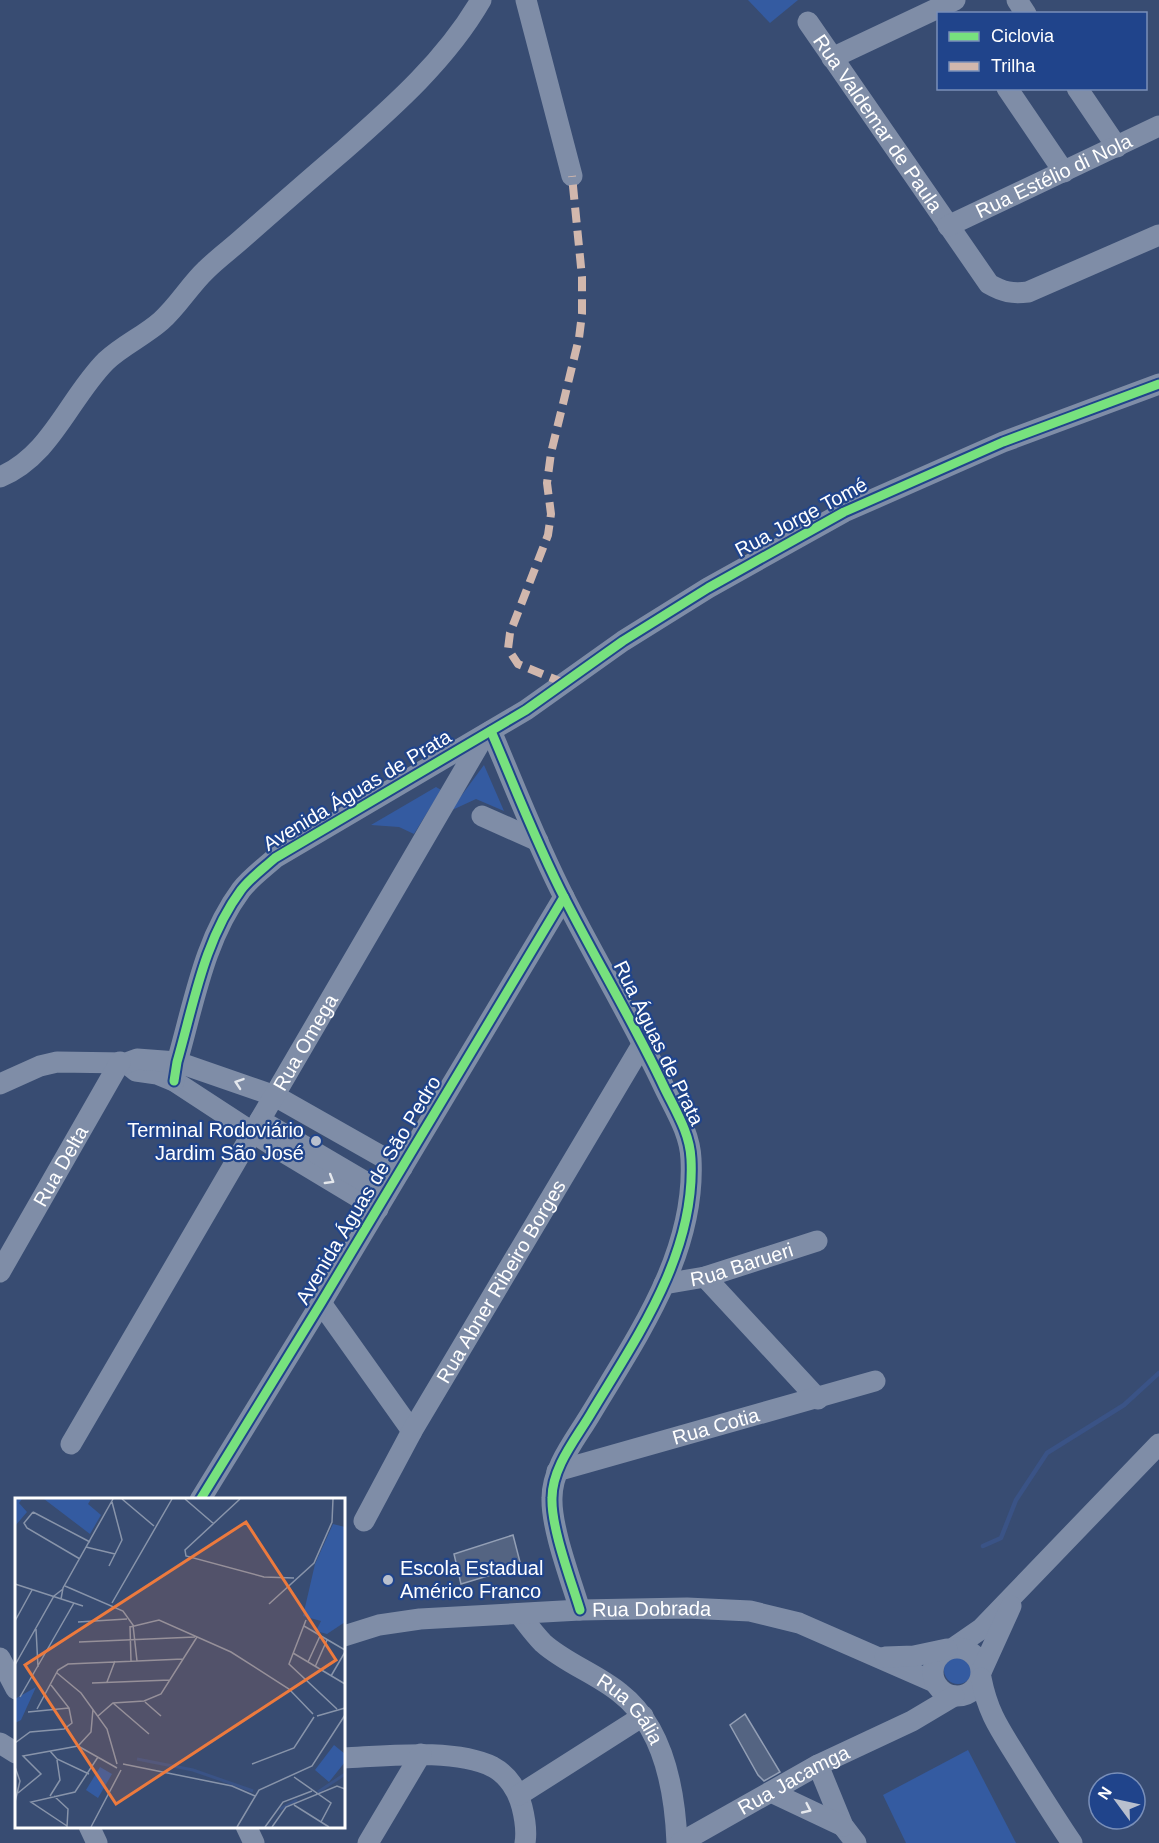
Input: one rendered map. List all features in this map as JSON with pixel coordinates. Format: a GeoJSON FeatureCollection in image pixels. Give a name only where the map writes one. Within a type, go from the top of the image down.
{"type":"FeatureCollection","features":[{"type":"Feature","properties":{"kind":"street"},"geometry":{"type":"LineString","coordinates":[[0,477],[29,460],[44,445],[90,379],[106,362],[168,315],[206,270],[393,107],[451,43],[469,21],[481,0]]}},
{"type":"Feature","properties":{"kind":"street"},"geometry":{"type":"LineString","coordinates":[[526,0],[572,176]]}},
{"type":"Feature","properties":{"kind":"street"},"geometry":{"type":"LineString","coordinates":[[940,12],[954,6]]}},
{"type":"Feature","properties":{"kind":"street"},"geometry":{"type":"LineString","coordinates":[[832,58],[937,13]]}},
{"type":"Feature","properties":{"kind":"street","name":"Rua Valdemar de Paula"},"geometry":{"type":"LineString","coordinates":[[808,22],[989,284],[1001,291],[1013,294],[1028,292],[1159,236]]}},
{"type":"Feature","properties":{"kind":"street"},"geometry":{"type":"LineString","coordinates":[[1008,90],[1064,172]]}},
{"type":"Feature","properties":{"kind":"street"},"geometry":{"type":"LineString","coordinates":[[1078,90],[1117,147]]}},
{"type":"Feature","properties":{"kind":"street","name":"Rua Estélio di Nola"},"geometry":{"type":"LineString","coordinates":[[948,226],[1159,126]]}},
{"type":"Feature","properties":{"kind":"street","name":"Rua Jorge Tomé"},"geometry":{"type":"LineString","coordinates":[[489,732],[526,710],[624,642],[708,588],[844,512],[1003,442],[1159,384]]}},
{"type":"Feature","properties":{"kind":"street","name":"Rua Águas de Prata"},"geometry":{"type":"LineString","coordinates":[[489,732],[564,897],[643,1043],[686,1133],[691,1158],[685,1222],[664,1284],[629,1349],[557,1471],[552,1497],[555,1521],[580,1610]]}},
{"type":"Feature","properties":{"kind":"street","name":"Avenida Águas de Prata"},"geometry":{"type":"LineString","coordinates":[[176,1072],[211,942],[221,920],[243,887],[275,858],[489,732]]}},
{"type":"Feature","properties":{"kind":"street","name":"Rua Omega"},"geometry":{"type":"LineString","coordinates":[[71,1444],[489,732]]}},
{"type":"Feature","properties":{"kind":"street"},"geometry":{"type":"LineString","coordinates":[[482,816],[538,841]]}},
{"type":"Feature","properties":{"kind":"street","name":"Avenida Águas de São Pedro"},"geometry":{"type":"LineString","coordinates":[[201,1498],[564,897]]}},
{"type":"Feature","properties":{"kind":"street","name":"Rua Abner Ribeiro Borges"},"geometry":{"type":"LineString","coordinates":[[364,1521],[412,1431],[643,1043]]}},
{"type":"Feature","properties":{"kind":"street"},"geometry":{"type":"LineString","coordinates":[[0,1084],[40,1066],[57,1062],[123,1063],[137,1059],[176,1072],[264,1113],[390,1188]]}},
{"type":"Feature","properties":{"kind":"street","name":"Rua Delta"},"geometry":{"type":"LineString","coordinates":[[1,1268],[123,1063]]}},
{"type":"Feature","properties":{"kind":"street"},"geometry":{"type":"LineString","coordinates":[[176,1072],[264,1113],[390,1188]]}},
{"type":"Feature","properties":{"kind":"street","name":"Rua Barueri"},"geometry":{"type":"LineString","coordinates":[[664,1284],[705,1277],[817,1241]]}},
{"type":"Feature","properties":{"kind":"street"},"geometry":{"type":"LineString","coordinates":[[705,1277],[818,1399]]}},
{"type":"Feature","properties":{"kind":"street"},"geometry":{"type":"LineString","coordinates":[[321,1303],[412,1431]]}},
{"type":"Feature","properties":{"kind":"street","name":"Rua Cotia"},"geometry":{"type":"LineString","coordinates":[[557,1471],[875,1381]]}},
{"type":"Feature","properties":{"kind":"street"},"geometry":{"type":"LineString","coordinates":[[1017,1757],[947,1691],[933,1671],[936,1660],[981,1629],[1159,1444]]}},
{"type":"Feature","properties":{"kind":"street"},"geometry":{"type":"LineString","coordinates":[[947,1691],[974,1690],[1021,1586]]}},
{"type":"Feature","properties":{"kind":"street","name":"Rua Dobrada"},"geometry":{"type":"LineString","coordinates":[[345,1636],[378,1625],[420,1619],[580,1610],[687,1608],[750,1611],[799,1623],[882,1658],[947,1691]]}},
{"type":"Feature","properties":{"kind":"street","name":"Rua Gália"},"geometry":{"type":"LineString","coordinates":[[520,1614],[544,1643],[621,1694],[643,1716],[658,1745],[669,1779],[679,1843]]}},
{"type":"Feature","properties":{"kind":"street"},"geometry":{"type":"LineString","coordinates":[[951,1648],[970,1650],[980,1662],[986,1702],[990,1712],[1072,1843]]}},
{"type":"Feature","properties":{"kind":"street","name":"Rua Dobrada"},"geometry":{"type":"LineString","coordinates":[[882,1658],[914,1656],[951,1648]]}},
{"type":"Feature","properties":{"kind":"street"},"geometry":{"type":"LineString","coordinates":[[0,1658],[15,1687]]}},
{"type":"Feature","properties":{"kind":"street","name":"Rua Jacamga"},"geometry":{"type":"LineString","coordinates":[[679,1843],[818,1765],[912,1721],[947,1691]]}},
{"type":"Feature","properties":{"kind":"street"},"geometry":{"type":"LineString","coordinates":[[519,1795],[643,1716]]}},
{"type":"Feature","properties":{"kind":"street"},"geometry":{"type":"LineString","coordinates":[[0,1743],[15,1752]]}},
{"type":"Feature","properties":{"kind":"street"},"geometry":{"type":"LineString","coordinates":[[368,1843],[421,1754]]}},
{"type":"Feature","properties":{"kind":"street"},"geometry":{"type":"LineString","coordinates":[[345,1758],[421,1754],[480,1762],[495,1768],[508,1779],[519,1795],[525,1815],[525,1843]]}},
{"type":"Feature","properties":{"kind":"street"},"geometry":{"type":"LineString","coordinates":[[818,1765],[843,1826],[856,1843]]}},
{"type":"Feature","properties":{"kind":"street"},"geometry":{"type":"LineString","coordinates":[[771,1792],[843,1826]]}},
{"type":"Feature","properties":{"kind":"street"},"geometry":{"type":"LineString","coordinates":[[90,1828],[97,1843]]}},
{"type":"Feature","properties":{"kind":"street"},"geometry":{"type":"LineString","coordinates":[[246,1828],[254,1843]]}},
{"type":"Feature","properties":{"kind":"shaded area"},"geometry":{"type":"Polygon","coordinates":[[[748,0],[798,0],[770,23],[748,0]]]}},
{"type":"Feature","properties":{"kind":"shaded area"},"geometry":{"type":"Polygon","coordinates":[[[484,765],[504,811],[476,799],[450,811],[484,765]]]}},
{"type":"Feature","properties":{"kind":"shaded area"},"geometry":{"type":"Polygon","coordinates":[[[436,787],[441,790],[414,834],[399,827],[371,825],[436,787]]]}},
{"type":"Feature","properties":{"kind":"shaded area"},"geometry":{"type":"Polygon","coordinates":[[[958,1656],[968,1660],[972,1670],[968,1680],[958,1684],[948,1680],[944,1670],[948,1660],[958,1656]]]}},
{"type":"Feature","properties":{"kind":"shaded area"},"geometry":{"type":"Polygon","coordinates":[[[968,1750],[1016,1843],[906,1843],[883,1795],[968,1750]]]}},
{"type":"Feature","properties":{"kind":"building"},"geometry":{"type":"Polygon","coordinates":[[[513,1535],[521,1566],[461,1584],[454,1554],[513,1535]]]}},
{"type":"Feature","properties":{"kind":"building"},"geometry":{"type":"Polygon","coordinates":[[[745,1714],[780,1772],[764,1781],[758,1775],[730,1725],[745,1714]]]}},
{"type":"Feature","properties":{"kind":"waterway"},"geometry":{"type":"LineString","coordinates":[[983,1546],[1001,1538],[1016,1500],[1047,1453],[1124,1405],[1159,1373]]}},
{"type":"Feature","properties":{"kind":"marked path"},"geometry":{"type":"LineString","coordinates":[[564,683],[518,664],[508,649],[510,633],[548,535],[551,514],[547,483],[551,453],[579,338],[582,314],[582,277],[572,176]]}},
{"type":"Feature","properties":{"kind":"cycle path"},"geometry":{"type":"LineString","coordinates":[[174,1081],[195,995],[218,930],[241,890],[275,858],[526,710],[623,641],[708,588],[844,512],[1003,442],[1159,384]]}},
{"type":"Feature","properties":{"kind":"cycle path"},"geometry":{"type":"LineString","coordinates":[[491,731],[555,879],[640,1039],[681,1122],[690,1149],[690,1194],[684,1228],[660,1294],[626,1356],[565,1455],[553,1487],[555,1524],[580,1610]]}},
{"type":"Feature","properties":{"kind":"cycle path"},"geometry":{"type":"LineString","coordinates":[[201,1498],[564,897]]}},
{"type":"Feature","properties":{"kind":"place","name":"Terminal Rodoviário Jardim São José"},"geometry":{"type":"Point","coordinates":[316,1141]}},
{"type":"Feature","properties":{"kind":"place","name":"Escola Estadual Américo Franco"},"geometry":{"type":"Point","coordinates":[388,1580]}}]}
